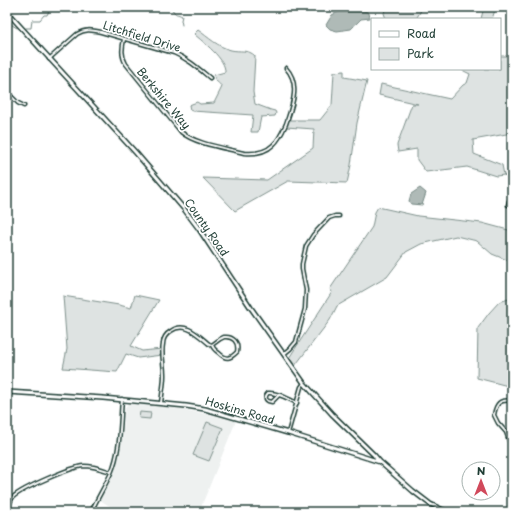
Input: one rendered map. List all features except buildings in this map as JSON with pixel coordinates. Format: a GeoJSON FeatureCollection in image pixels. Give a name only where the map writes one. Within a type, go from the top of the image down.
{"type":"FeatureCollection","features":[{"type":"Feature","properties":{"kind":"street","name":"County Road"},"geometry":{"type":"LineString","coordinates":[[7,12],[136,153],[184,209],[304,383],[332,414],[374,454],[380,462]]}},
{"type":"Feature","properties":{"kind":"street","name":"Litchfield Drive"},"geometry":{"type":"LineString","coordinates":[[50,58],[77,34],[86,30],[93,30],[174,53],[189,61],[210,78]]}},
{"type":"Feature","properties":{"kind":"street","name":"Berkshire Way"},"geometry":{"type":"LineString","coordinates":[[124,39],[122,50],[126,64],[181,132],[196,141],[244,153],[251,154],[261,152],[272,146],[279,139],[293,103],[294,96],[294,82],[291,73],[286,68]]}},
{"type":"Feature","properties":{"kind":"street"},"geometry":{"type":"LineString","coordinates":[[7,92],[18,103],[24,106]]}},
{"type":"Feature","properties":{"kind":"street"},"geometry":{"type":"LineString","coordinates":[[508,205],[509,201],[512,199]]}},
{"type":"Feature","properties":{"kind":"street"},"geometry":{"type":"LineString","coordinates":[[284,354],[296,342],[305,309],[306,290],[302,264],[306,246],[313,235],[330,218],[339,216]]}},
{"type":"Feature","properties":{"kind":"street"},"geometry":{"type":"LineString","coordinates":[[161,403],[164,375],[162,345],[166,335],[175,328],[188,328],[212,345],[213,348],[224,358],[232,356],[237,352],[238,348],[235,341],[228,337],[220,339],[212,345]]}},
{"type":"Feature","properties":{"kind":"street"},"geometry":{"type":"LineString","coordinates":[[288,433],[301,387],[304,383]]}},
{"type":"Feature","properties":{"kind":"street","name":"Hoskins Road"},"geometry":{"type":"LineString","coordinates":[[7,392],[122,399],[205,409],[380,462],[430,504],[447,512]]}},
{"type":"Feature","properties":{"kind":"street"},"geometry":{"type":"LineString","coordinates":[[278,395],[272,402],[268,402],[266,399],[266,395],[269,393],[278,395],[297,403]]}},
{"type":"Feature","properties":{"kind":"street"},"geometry":{"type":"LineString","coordinates":[[91,512],[111,472],[115,460],[119,438],[122,399]]}},
{"type":"Feature","properties":{"kind":"street"},"geometry":{"type":"LineString","coordinates":[[512,401],[506,400],[497,404],[494,415],[498,423],[506,432],[512,449]]}},
{"type":"Feature","properties":{"kind":"street"},"geometry":{"type":"LineString","coordinates":[[7,511],[10,501],[28,487],[73,468],[88,466],[111,472]]}},
{"type":"Feature","properties":{"kind":"shaded area"},"geometry":{"type":"Polygon","coordinates":[[[344,7],[359,8],[369,13],[370,18],[361,19],[351,29],[337,31],[330,29],[326,25],[332,15],[344,7]]]}},
{"type":"Feature","properties":{"kind":"shaded area"},"geometry":{"type":"Polygon","coordinates":[[[420,188],[426,193],[422,205],[411,204],[409,201],[411,194],[420,188]]]}},
{"type":"Feature","properties":{"kind":"shaded area"},"geometry":{"type":"Polygon","coordinates":[[[130,403],[174,408],[236,421],[199,512],[119,512],[100,500],[111,479],[119,457],[125,408],[130,403]]]}},
{"type":"Feature","properties":{"kind":"green space"},"geometry":{"type":"Polygon","coordinates":[[[386,7],[423,7],[417,18],[386,18],[384,13],[386,7]]]}},
{"type":"Feature","properties":{"kind":"green space"},"geometry":{"type":"Polygon","coordinates":[[[484,7],[496,7],[492,18],[481,18],[484,7]]]}},
{"type":"Feature","properties":{"kind":"green space"},"geometry":{"type":"Polygon","coordinates":[[[198,30],[222,47],[231,50],[250,52],[255,56],[253,92],[255,104],[275,111],[276,113],[275,116],[261,117],[258,132],[251,132],[253,115],[190,110],[189,105],[197,102],[200,104],[214,103],[222,87],[216,81],[214,75],[225,72],[222,62],[218,56],[194,34],[198,30]]]}},
{"type":"Feature","properties":{"kind":"green space"},"geometry":{"type":"Polygon","coordinates":[[[501,56],[512,56],[512,133],[473,140],[474,154],[502,165],[504,175],[496,176],[467,167],[426,172],[417,160],[417,149],[398,152],[397,145],[412,104],[418,104],[379,95],[381,84],[450,99],[463,85],[467,83],[470,74],[462,70],[501,70],[501,56]]]}},
{"type":"Feature","properties":{"kind":"green space"},"geometry":{"type":"Polygon","coordinates":[[[344,71],[344,77],[367,81],[357,123],[347,183],[288,181],[235,211],[203,178],[267,180],[313,148],[314,129],[286,127],[289,120],[320,120],[332,105],[334,72],[344,71]]]}},
{"type":"Feature","properties":{"kind":"green space"},"geometry":{"type":"Polygon","coordinates":[[[378,207],[418,216],[482,223],[512,231],[512,262],[492,254],[477,241],[456,236],[421,244],[406,252],[387,277],[337,306],[330,320],[294,367],[289,358],[332,292],[330,289],[372,227],[375,212],[378,207]]]}},
{"type":"Feature","properties":{"kind":"green space"},"geometry":{"type":"Polygon","coordinates":[[[135,295],[159,300],[131,346],[142,351],[162,349],[162,355],[138,358],[126,354],[117,372],[63,368],[67,349],[63,296],[131,308],[135,295]]]}},
{"type":"Feature","properties":{"kind":"green space"},"geometry":{"type":"Polygon","coordinates":[[[512,298],[512,387],[477,378],[478,328],[499,302],[512,298]]]}},
{"type":"Feature","properties":{"kind":"green space"},"geometry":{"type":"Polygon","coordinates":[[[140,412],[151,413],[150,419],[139,418],[140,412]]]}},
{"type":"Feature","properties":{"kind":"green space"},"geometry":{"type":"Polygon","coordinates":[[[207,422],[223,428],[209,461],[193,455],[207,422]]]}},
{"type":"Feature","properties":{"kind":"waterway"},"geometry":{"type":"LineString","coordinates":[[26,28],[31,28],[32,20],[40,20],[44,15],[47,15],[49,11],[58,7]]}},
{"type":"Feature","properties":{"kind":"waterway"},"geometry":{"type":"LineString","coordinates":[[173,7],[172,9],[175,13],[182,16],[182,25]]}},
{"type":"Feature","properties":{"kind":"waterway"},"geometry":{"type":"LineString","coordinates":[[7,21],[17,28]]}},
{"type":"Feature","properties":{"kind":"waterway"},"geometry":{"type":"LineString","coordinates":[[504,175],[512,182]]}}]}
